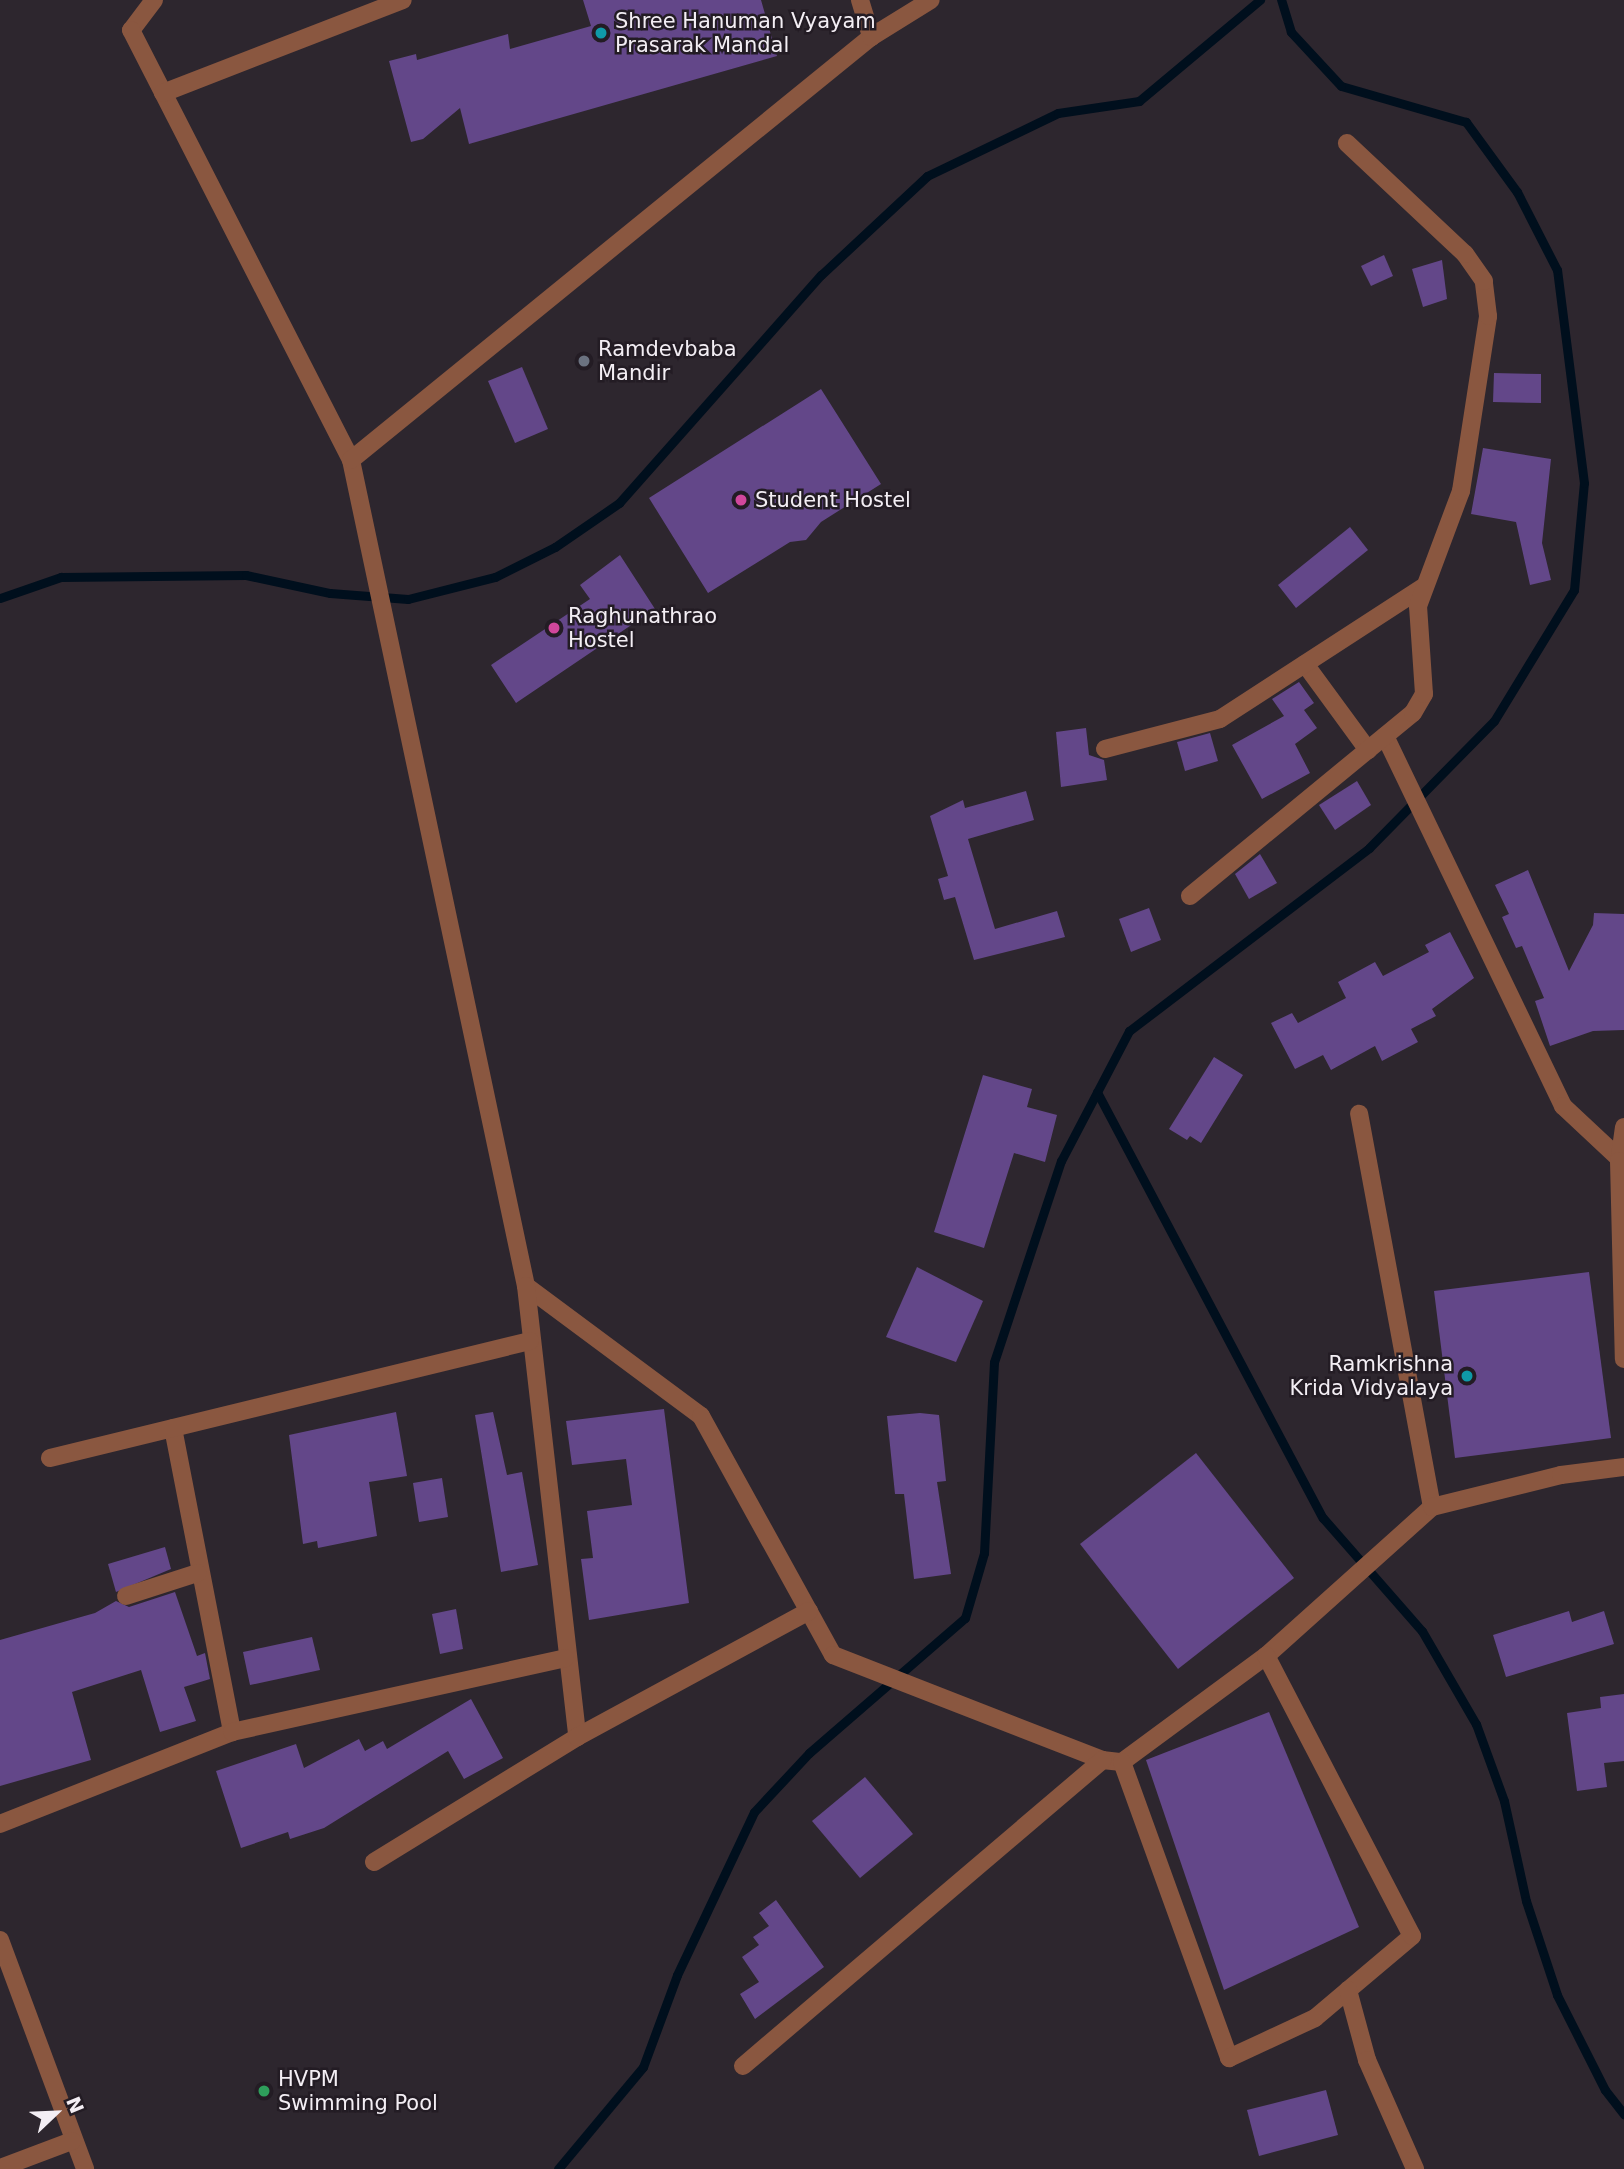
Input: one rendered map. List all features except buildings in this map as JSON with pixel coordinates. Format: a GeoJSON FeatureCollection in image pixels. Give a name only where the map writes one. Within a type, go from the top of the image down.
{"type":"FeatureCollection","features":[{"type":"Feature","properties":{"kind":"street"},"geometry":{"type":"LineString","coordinates":[[154,0],[131,30],[351,460],[526,1286],[565,1658],[577,1737]]}},
{"type":"Feature","properties":{"kind":"street"},"geometry":{"type":"LineString","coordinates":[[163,93],[403,0]]}},
{"type":"Feature","properties":{"kind":"street"},"geometry":{"type":"LineString","coordinates":[[860,0],[871,37]]}},
{"type":"Feature","properties":{"kind":"street"},"geometry":{"type":"LineString","coordinates":[[351,460],[871,37],[931,0]]}},
{"type":"Feature","properties":{"kind":"street"},"geometry":{"type":"LineString","coordinates":[[1190,896],[1413,713],[1424,694],[1418,606],[1422,588],[1447,537],[1461,491],[1488,316],[1484,282],[1465,254],[1347,143]]}},
{"type":"Feature","properties":{"kind":"street"},"geometry":{"type":"LineString","coordinates":[[1105,749],[1220,719],[1422,588]]}},
{"type":"Feature","properties":{"kind":"street"},"geometry":{"type":"LineString","coordinates":[[1306,664],[1368,750]]}},
{"type":"Feature","properties":{"kind":"street"},"geometry":{"type":"LineString","coordinates":[[1385,736],[1399,760],[1563,1106],[1622,1162]]}},
{"type":"Feature","properties":{"kind":"street"},"geometry":{"type":"LineString","coordinates":[[1359,1114],[1432,1507]]}},
{"type":"Feature","properties":{"kind":"street"},"geometry":{"type":"LineString","coordinates":[[1623,1349],[1624,1127]]}},
{"type":"Feature","properties":{"kind":"street"},"geometry":{"type":"LineString","coordinates":[[526,1286],[701,1416],[833,1654],[1102,1760],[1122,1762],[1266,1656],[1377,1553],[1432,1507],[1561,1475],[1624,1466]]}},
{"type":"Feature","properties":{"kind":"street"},"geometry":{"type":"LineString","coordinates":[[50,1458],[530,1341]]}},
{"type":"Feature","properties":{"kind":"street"},"geometry":{"type":"LineString","coordinates":[[173,1428],[197,1573],[232,1732]]}},
{"type":"Feature","properties":{"kind":"street"},"geometry":{"type":"LineString","coordinates":[[125,1596],[197,1573]]}},
{"type":"Feature","properties":{"kind":"street"},"geometry":{"type":"LineString","coordinates":[[374,1862],[577,1737],[808,1611]]}},
{"type":"Feature","properties":{"kind":"street"},"geometry":{"type":"LineString","coordinates":[[1122,1762],[1229,2058],[1315,2018],[1412,1936],[1266,1656]]}},
{"type":"Feature","properties":{"kind":"street"},"geometry":{"type":"LineString","coordinates":[[0,1824],[232,1732],[565,1658]]}},
{"type":"Feature","properties":{"kind":"street"},"geometry":{"type":"LineString","coordinates":[[743,2066],[1102,1760]]}},
{"type":"Feature","properties":{"kind":"street"},"geometry":{"type":"LineString","coordinates":[[0,1942],[72,2141],[85,2169]]}},
{"type":"Feature","properties":{"kind":"street"},"geometry":{"type":"LineString","coordinates":[[1348,1990],[1367,2060],[1415,2169]]}},
{"type":"Feature","properties":{"kind":"street"},"geometry":{"type":"LineString","coordinates":[[0,2168],[72,2141]]}},
{"type":"Feature","properties":{"kind":"waterway"},"geometry":{"type":"LineString","coordinates":[[0,598],[61,577],[246,575],[330,593],[408,599],[495,577],[555,547],[619,503],[821,275],[927,176],[1058,113],[1139,101],[1260,0]]}},
{"type":"Feature","properties":{"kind":"waterway"},"geometry":{"type":"LineString","coordinates":[[558,2169],[643,2067],[677,1975],[754,1812],[809,1753],[965,1618],[984,1553],[994,1362],[1061,1161],[1129,1031],[1369,848],[1494,721],[1574,590],[1584,483],[1557,270],[1517,192],[1466,122],[1341,86],[1291,32],[1281,0]]}},
{"type":"Feature","properties":{"kind":"waterway"},"geometry":{"type":"LineString","coordinates":[[1097,1092],[1323,1518],[1422,1631],[1476,1724],[1504,1801],[1526,1901],[1557,1995],[1605,2090],[1624,2114]]}},
{"type":"Feature","properties":{"kind":"place","name":"Shree Hanuman Vyayam Prasarak Mandal"},"geometry":{"type":"Point","coordinates":[601,33]}},
{"type":"Feature","properties":{"kind":"place","name":"Ramdevbaba Mandir"},"geometry":{"type":"Point","coordinates":[584,361]}},
{"type":"Feature","properties":{"kind":"place","name":"Student Hostel"},"geometry":{"type":"Point","coordinates":[741,500]}},
{"type":"Feature","properties":{"kind":"place","name":"Raghunathrao Hostel"},"geometry":{"type":"Point","coordinates":[554,628]}},
{"type":"Feature","properties":{"kind":"place","name":"Ramkrishna Krida Vidyalaya"},"geometry":{"type":"Point","coordinates":[1467,1376]}},
{"type":"Feature","properties":{"kind":"place","name":"HVPM Swimming Pool"},"geometry":{"type":"Point","coordinates":[264,2091]}}]}
